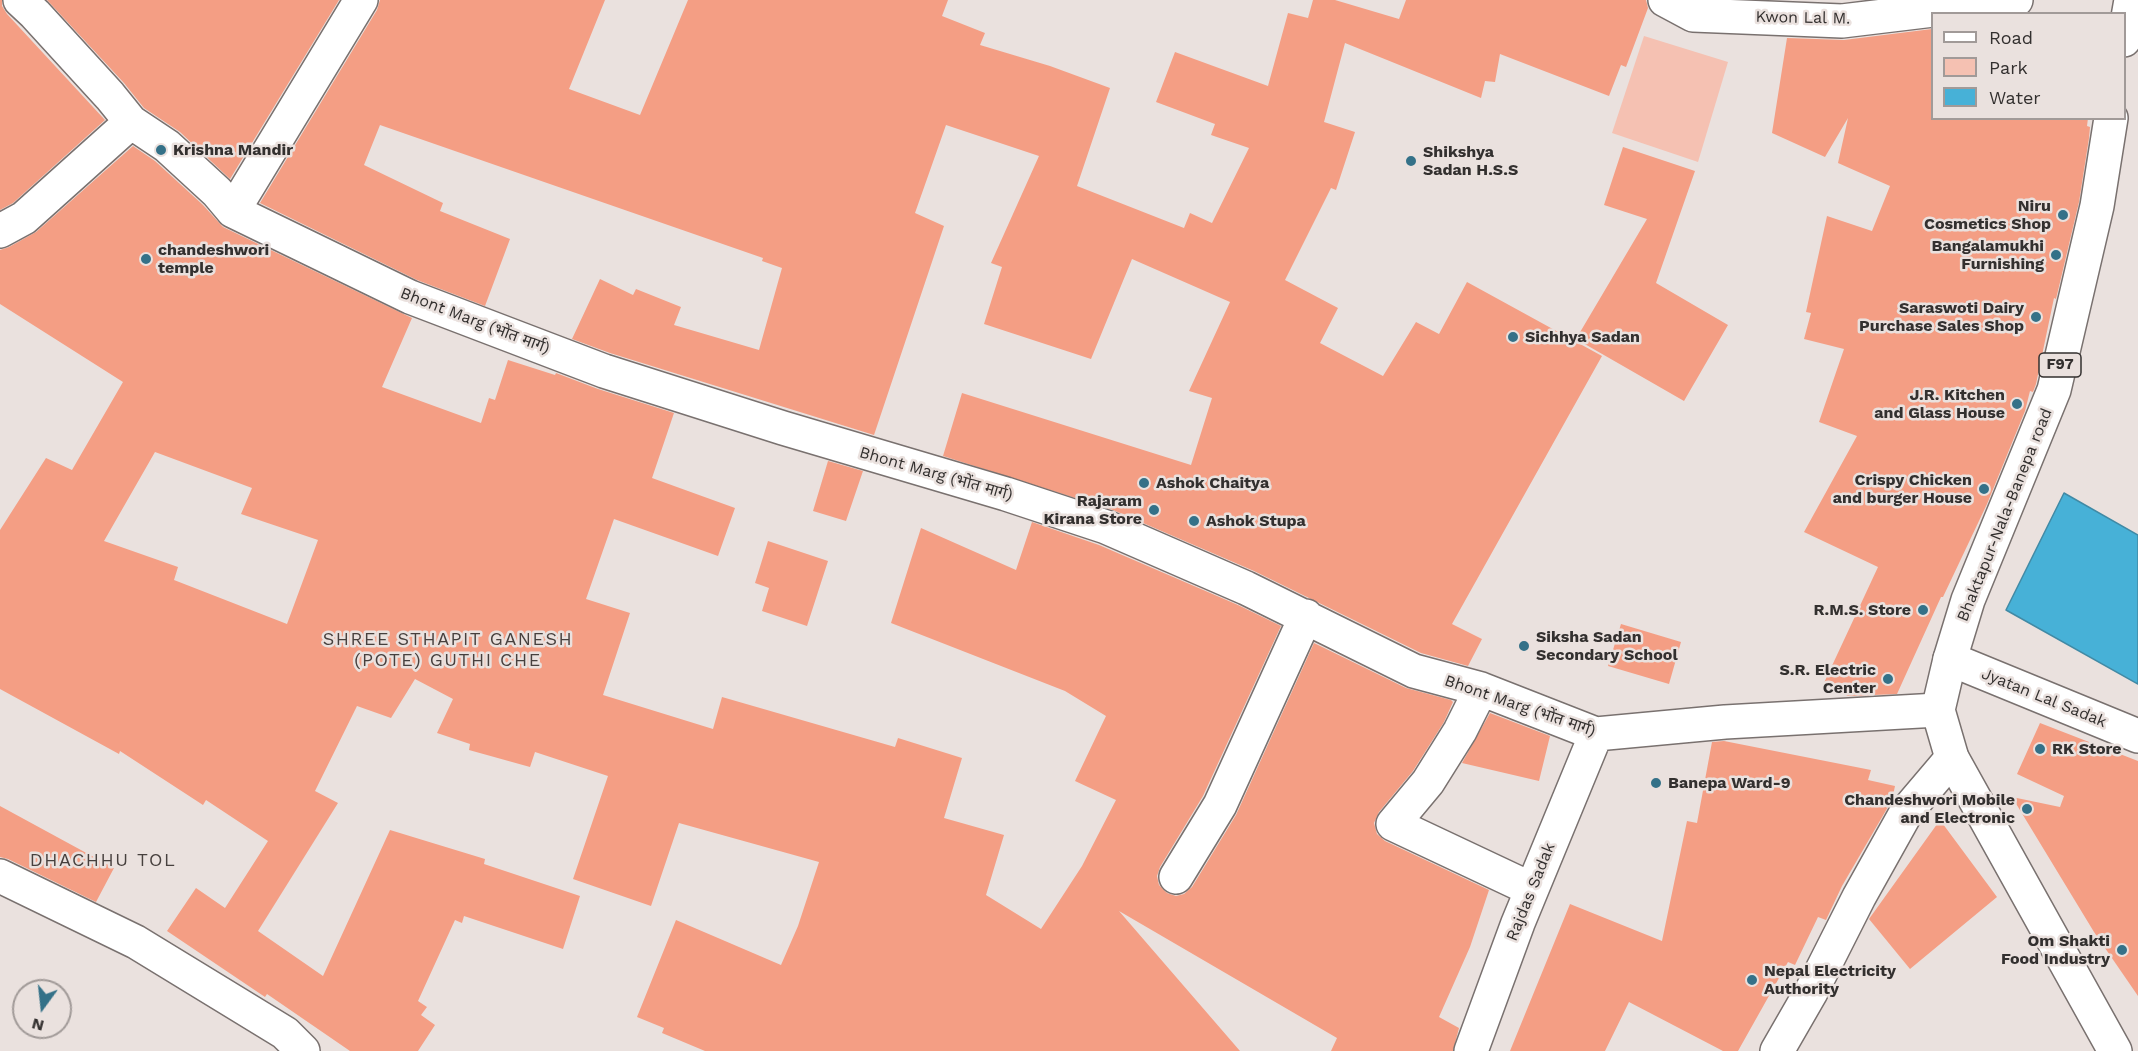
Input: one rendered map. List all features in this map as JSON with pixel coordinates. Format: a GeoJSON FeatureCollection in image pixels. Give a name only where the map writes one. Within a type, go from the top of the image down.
{"type":"FeatureCollection","features":[{"type":"Feature","properties":{"kind":"street","name":"Bhont Marg (भाेंत मार्ग)"},"geometry":{"type":"LineString","coordinates":[[20,0],[110,96],[131,122],[167,146],[217,192],[233,211],[410,297],[593,367],[783,429],[1006,494],[1106,527],[1306,616],[1414,671],[1480,689],[1596,734],[1725,722],[1938,710]]}},
{"type":"Feature","properties":{"kind":"street"},"geometry":{"type":"LineString","coordinates":[[233,211],[361,0]]}},
{"type":"Feature","properties":{"kind":"street","name":"Kwon Lal M."},"geometry":{"type":"LineString","coordinates":[[1665,0],[1693,15],[1842,21],[2016,0]]}},
{"type":"Feature","properties":{"kind":"street"},"geometry":{"type":"LineString","coordinates":[[2126,29],[2131,0]]}},
{"type":"Feature","properties":{"kind":"street","name":"Bhaktapur-Nala-Banepa road"},"geometry":{"type":"LineString","coordinates":[[2111,120],[2097,206],[2054,390],[1968,600],[1950,659],[1938,710],[1952,759],[2115,1051]]}},
{"type":"Feature","properties":{"kind":"street"},"geometry":{"type":"LineString","coordinates":[[0,231],[24,218],[131,122]]}},
{"type":"Feature","properties":{"kind":"street"},"geometry":{"type":"LineString","coordinates":[[1176,877],[1220,805],[1306,616]]}},
{"type":"Feature","properties":{"kind":"street","name":"Jyatan Lal Sadak"},"geometry":{"type":"LineString","coordinates":[[1950,659],[2138,736]]}},
{"type":"Feature","properties":{"kind":"street"},"geometry":{"type":"LineString","coordinates":[[1480,689],[1460,731],[1428,782],[1393,824],[1531,889]]}},
{"type":"Feature","properties":{"kind":"street","name":"Rajdas Sadak"},"geometry":{"type":"LineString","coordinates":[[1472,1051],[1531,889],[1596,734]]}},
{"type":"Feature","properties":{"kind":"street"},"geometry":{"type":"LineString","coordinates":[[1777,1051],[1907,811],[1952,759]]}},
{"type":"Feature","properties":{"kind":"street"},"geometry":{"type":"LineString","coordinates":[[0,876],[136,942],[285,1033],[303,1051]]}},
{"type":"Feature","properties":{"kind":"green space"},"geometry":{"type":"Polygon","coordinates":[[[1644,36],[1728,62],[1698,162],[1612,133],[1644,36]]]}},
{"type":"Feature","properties":{"kind":"water"},"geometry":{"type":"Polygon","coordinates":[[[2064,493],[2138,535],[2138,684],[2006,610],[2064,493]]]}},
{"type":"Feature","properties":{"kind":"building"},"geometry":{"type":"Polygon","coordinates":[[[0,0],[7,14],[105,120],[13,203],[0,210],[0,0]]]}},
{"type":"Feature","properties":{"kind":"building"},"geometry":{"type":"Polygon","coordinates":[[[47,0],[339,0],[230,179],[180,132],[144,108],[124,83],[47,0]]]}},
{"type":"Feature","properties":{"kind":"building"},"geometry":{"type":"Polygon","coordinates":[[[380,0],[605,0],[569,89],[640,115],[688,0],[948,0],[942,16],[985,33],[980,45],[1050,66],[1110,88],[1077,186],[1184,228],[1190,213],[1212,223],[1249,148],[1211,135],[1215,124],[1156,102],[1175,52],[1268,86],[1288,13],[1308,18],[1313,0],[1335,0],[1399,19],[1406,0],[1646,0],[1648,8],[1626,67],[1621,65],[1609,96],[1500,54],[1495,82],[1485,81],[1481,98],[1345,43],[1324,122],[1355,132],[1336,190],[1331,188],[1285,280],[1338,308],[1320,343],[1383,376],[1416,322],[1439,334],[1467,282],[1602,356],[1452,624],[1482,639],[1468,666],[1421,653],[1254,571],[1113,510],[943,456],[962,393],[1191,465],[1212,398],[1189,391],[1230,302],[1132,259],[1091,359],[984,324],[1002,267],[991,263],[1039,156],[946,125],[915,213],[944,226],[874,435],[610,353],[572,339],[600,279],[633,295],[636,289],[681,307],[674,325],[759,350],[782,268],[762,261],[763,258],[380,125],[364,165],[443,203],[440,211],[510,239],[485,306],[417,280],[260,203],[377,10],[380,0]]]}},
{"type":"Feature","properties":{"kind":"building"},"geometry":{"type":"Polygon","coordinates":[[[1931,29],[1931,120],[2088,120],[2087,126],[2090,127],[2079,202],[2056,299],[2054,298],[2036,384],[2033,392],[2030,391],[2025,411],[1987,504],[1897,694],[1848,696],[1823,685],[1878,567],[1804,532],[1857,436],[1819,422],[1844,349],[1804,339],[1811,313],[1806,312],[1827,216],[1872,231],[1890,186],[1838,163],[1848,118],[1825,157],[1772,133],[1787,38],[1844,40],[1931,29]]]}},
{"type":"Feature","properties":{"kind":"building"},"geometry":{"type":"Polygon","coordinates":[[[133,146],[155,161],[203,205],[223,227],[412,318],[382,387],[481,423],[489,398],[495,400],[508,360],[555,375],[556,373],[674,413],[652,478],[735,508],[718,556],[614,519],[586,599],[630,613],[603,695],[713,729],[722,697],[895,747],[898,738],[962,758],[944,818],[1004,835],[986,895],[1041,929],[1082,866],[1116,800],[1075,781],[1106,716],[1065,691],[891,623],[921,528],[1016,570],[1032,522],[1099,545],[1281,626],[1203,796],[1160,867],[1157,876],[1159,885],[1167,893],[1176,896],[1184,894],[1192,887],[1236,815],[1314,643],[1406,688],[1451,700],[1453,702],[1444,722],[1413,771],[1379,812],[1374,823],[1377,834],[1385,841],[1489,890],[1470,947],[1439,1017],[1459,1028],[1453,1051],[1331,1051],[1337,1038],[1119,911],[1240,1051],[705,1051],[662,1033],[664,1028],[637,1017],[676,920],[781,965],[798,926],[819,862],[679,823],[651,906],[573,879],[608,776],[535,752],[530,767],[469,750],[470,744],[437,733],[453,699],[415,679],[391,718],[357,706],[315,791],[338,803],[258,931],[323,976],[390,830],[485,859],[484,864],[580,896],[563,949],[464,916],[462,923],[455,920],[418,1001],[427,1007],[421,1015],[435,1025],[418,1051],[350,1051],[267,994],[265,997],[167,931],[196,888],[225,908],[268,841],[206,800],[203,805],[120,751],[119,754],[0,689],[0,530],[46,458],[72,470],[123,382],[0,304],[0,250],[36,232],[133,146]],[[155,452],[104,541],[178,567],[174,580],[287,624],[318,540],[241,514],[252,488],[155,452]]]}},
{"type":"Feature","properties":{"kind":"building"},"geometry":{"type":"Polygon","coordinates":[[[1623,147],[1695,171],[1656,283],[1728,325],[1684,401],[1576,339],[1647,219],[1604,205],[1623,147]]]}},
{"type":"Feature","properties":{"kind":"building"},"geometry":{"type":"Polygon","coordinates":[[[828,461],[863,471],[846,521],[813,511],[828,461]]]}},
{"type":"Feature","properties":{"kind":"building"},"geometry":{"type":"Polygon","coordinates":[[[768,541],[828,561],[807,626],[762,611],[769,588],[755,583],[768,541]]]}},
{"type":"Feature","properties":{"kind":"building"},"geometry":{"type":"Polygon","coordinates":[[[1621,624],[1681,642],[1669,684],[1608,666],[1621,624]]]}},
{"type":"Feature","properties":{"kind":"building"},"geometry":{"type":"Polygon","coordinates":[[[1490,713],[1550,736],[1539,781],[1462,763],[1490,713]]]}},
{"type":"Feature","properties":{"kind":"building"},"geometry":{"type":"Polygon","coordinates":[[[2040,723],[2138,761],[2138,996],[2094,932],[2012,797],[2060,807],[2064,796],[2017,774],[2040,723]]]}},
{"type":"Feature","properties":{"kind":"building"},"geometry":{"type":"Polygon","coordinates":[[[1724,741],[1871,770],[1868,780],[1895,786],[1892,800],[1842,886],[1826,920],[1818,917],[1795,965],[1788,962],[1738,1051],[1723,1051],[1629,1002],[1605,1051],[1510,1051],[1570,904],[1662,941],[1687,821],[1697,823],[1712,742],[1724,741]]]}},
{"type":"Feature","properties":{"kind":"building"},"geometry":{"type":"Polygon","coordinates":[[[0,806],[114,868],[96,902],[0,857],[0,806]]]}},
{"type":"Feature","properties":{"kind":"building"},"geometry":{"type":"Polygon","coordinates":[[[1940,820],[1997,897],[1910,969],[1869,919],[1940,820]]]}},
{"type":"Feature","properties":{"kind":"place","name":"Krishna Mandir"},"geometry":{"type":"Point","coordinates":[161,150]}},
{"type":"Feature","properties":{"kind":"place","name":"Shikshya Sadan H.S.S"},"geometry":{"type":"Point","coordinates":[1411,161]}},
{"type":"Feature","properties":{"kind":"place","name":"Niru Cosmetics Shop"},"geometry":{"type":"Point","coordinates":[2063,215]}},
{"type":"Feature","properties":{"kind":"place","name":"Bangalamukhi Furnishing"},"geometry":{"type":"Point","coordinates":[2056,255]}},
{"type":"Feature","properties":{"kind":"place","name":"chandeshwori temple"},"geometry":{"type":"Point","coordinates":[146,259]}},
{"type":"Feature","properties":{"kind":"place","name":"Saraswoti Dairy Purchase Sales Shop"},"geometry":{"type":"Point","coordinates":[2036,317]}},
{"type":"Feature","properties":{"kind":"place","name":"Sichhya Sadan"},"geometry":{"type":"Point","coordinates":[1513,337]}},
{"type":"Feature","properties":{"kind":"place","name":"J.R. Kitchen and Glass House"},"geometry":{"type":"Point","coordinates":[2017,404]}},
{"type":"Feature","properties":{"kind":"place","name":"Ashok Chaitya"},"geometry":{"type":"Point","coordinates":[1144,483]}},
{"type":"Feature","properties":{"kind":"place","name":"Crispy Chicken and burger House"},"geometry":{"type":"Point","coordinates":[1984,489]}},
{"type":"Feature","properties":{"kind":"place","name":"Rajaram Kirana Store"},"geometry":{"type":"Point","coordinates":[1154,510]}},
{"type":"Feature","properties":{"kind":"place","name":"Ashok Stupa"},"geometry":{"type":"Point","coordinates":[1194,521]}},
{"type":"Feature","properties":{"kind":"place","name":"R.M.S. Store"},"geometry":{"type":"Point","coordinates":[1923,610]}},
{"type":"Feature","properties":{"kind":"place","name":"Siksha Sadan Secondary School"},"geometry":{"type":"Point","coordinates":[1524,646]}},
{"type":"Feature","properties":{"kind":"place","name":"S.R. Electric Center"},"geometry":{"type":"Point","coordinates":[1888,679]}},
{"type":"Feature","properties":{"kind":"place","name":"RK Store"},"geometry":{"type":"Point","coordinates":[2040,749]}},
{"type":"Feature","properties":{"kind":"place","name":"Banepa Ward-9"},"geometry":{"type":"Point","coordinates":[1656,783]}},
{"type":"Feature","properties":{"kind":"place","name":"Chandeshwori Mobile and Electronic"},"geometry":{"type":"Point","coordinates":[2027,809]}},
{"type":"Feature","properties":{"kind":"place","name":"Om Shakti Food Industry"},"geometry":{"type":"Point","coordinates":[2122,950]}},
{"type":"Feature","properties":{"kind":"place","name":"Nepal Electricity Authority"},"geometry":{"type":"Point","coordinates":[1752,980]}},
{"type":"Feature","properties":{"kind":"district","name":"SHREE STHAPIT GANESH (POTE) GUTHI CHE"},"geometry":{"type":"Point","coordinates":[448,650]}},
{"type":"Feature","properties":{"kind":"district","name":"DHACHHU TOL"},"geometry":{"type":"Point","coordinates":[103,861]}}]}
